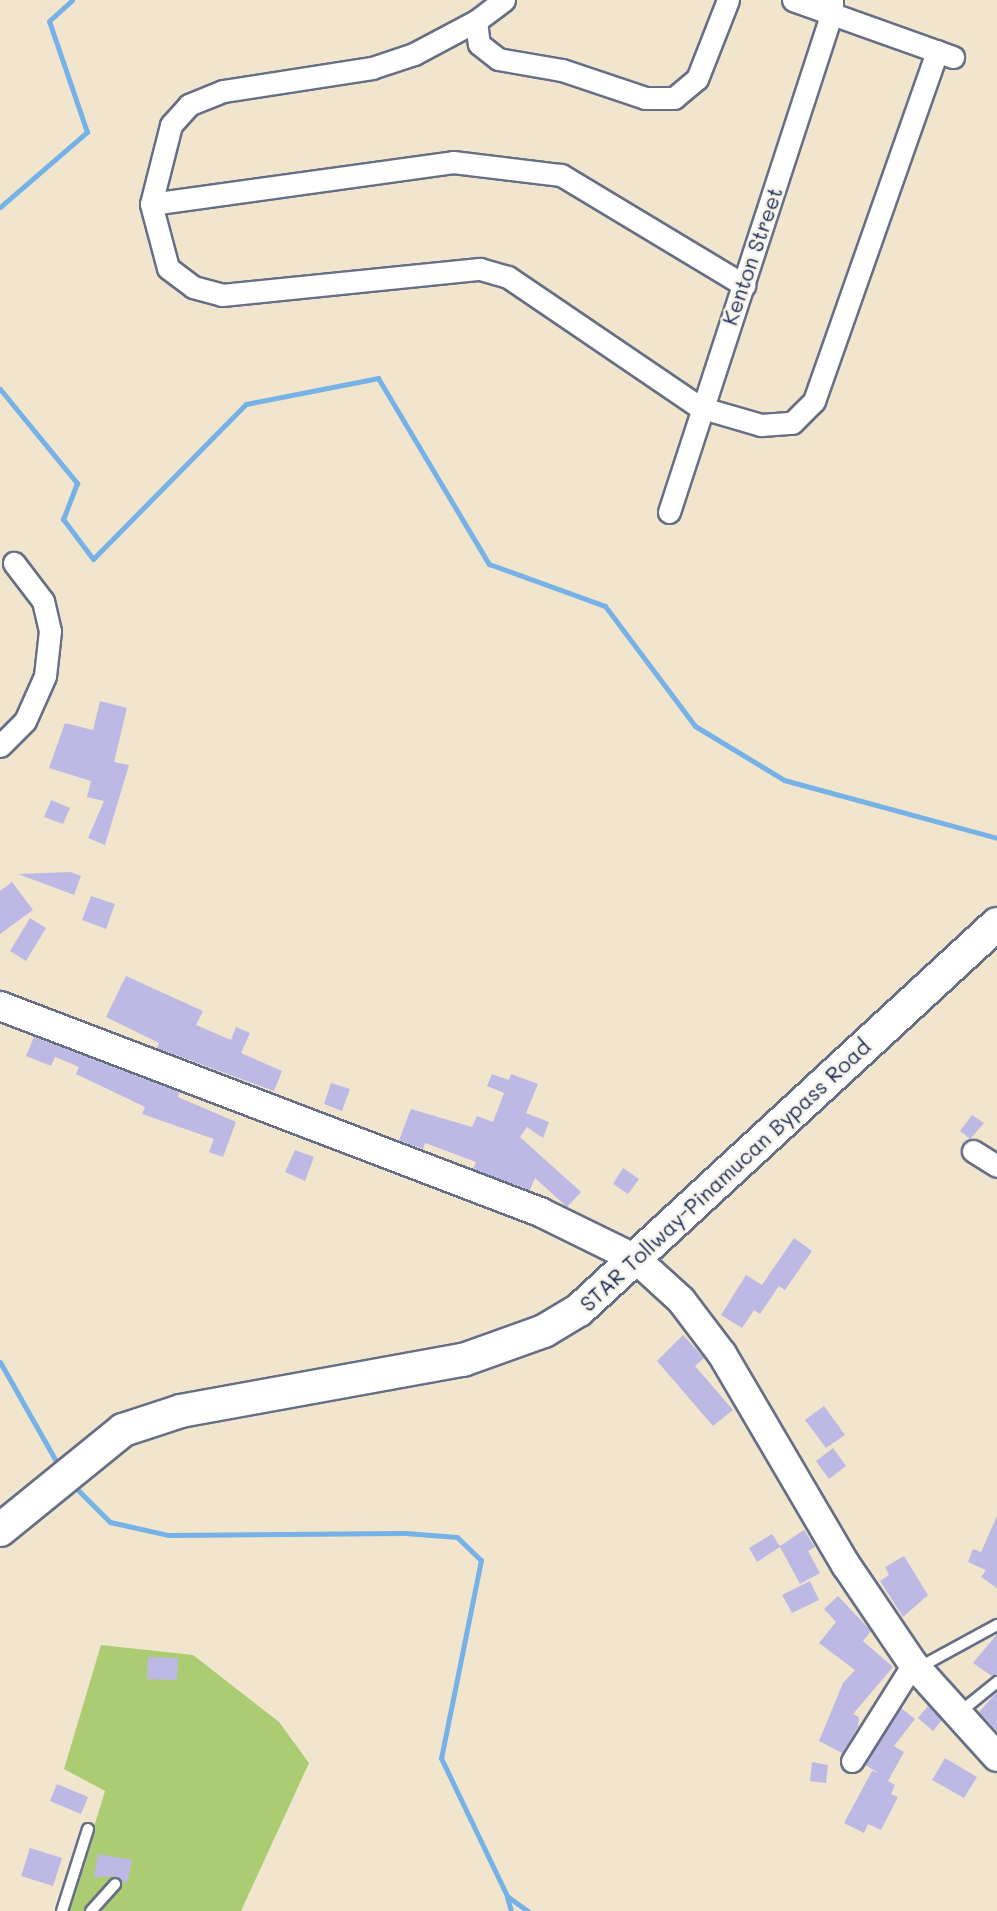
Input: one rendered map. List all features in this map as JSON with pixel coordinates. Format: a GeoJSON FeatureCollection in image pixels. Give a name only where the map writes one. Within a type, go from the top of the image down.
{"type":"FeatureCollection","features":[{"type":"Feature","properties":{"kind":"main road","name":"STAR Tollway-Pinamucan Bypass Road"},"geometry":{"type":"LineString","coordinates":[[2,1529],[123,1430],[181,1411],[428,1369],[507,1346],[579,1310],[997,924]]}},
{"type":"Feature","properties":{"kind":"street"},"geometry":{"type":"LineString","coordinates":[[504,0],[476,21],[414,54],[372,68],[223,91],[189,105],[171,125],[152,204],[168,268],[193,287],[222,295],[480,269],[508,277],[699,407],[761,425],[792,423],[814,401],[945,54],[832,6],[793,0]]}},
{"type":"Feature","properties":{"kind":"street"},"geometry":{"type":"LineString","coordinates":[[476,21],[479,44],[498,60],[562,70],[645,98],[674,98],[697,79],[728,0]]}},
{"type":"Feature","properties":{"kind":"street","name":"Kenton Street"},"geometry":{"type":"LineString","coordinates":[[669,512],[699,407],[744,285],[832,6]]}},
{"type":"Feature","properties":{"kind":"street"},"geometry":{"type":"LineString","coordinates":[[152,204],[453,162],[561,175],[744,285]]}},
{"type":"Feature","properties":{"kind":"street"},"geometry":{"type":"LineString","coordinates":[[0,746],[25,721],[45,676],[50,631],[43,601],[14,563]]}},
{"type":"Feature","properties":{"kind":"street"},"geometry":{"type":"LineString","coordinates":[[0,1006],[540,1212],[636,1259],[681,1300],[722,1353],[846,1565],[915,1666],[997,1757]]}},
{"type":"Feature","properties":{"kind":"street"},"geometry":{"type":"LineString","coordinates":[[973,1150],[997,1166]]}},
{"type":"Feature","properties":{"kind":"street"},"geometry":{"type":"LineString","coordinates":[[852,1761],[915,1666]]}},
{"type":"Feature","properties":{"kind":"lane"},"geometry":{"type":"LineString","coordinates":[[915,1666],[997,1625]]}},
{"type":"Feature","properties":{"kind":"lane"},"geometry":{"type":"LineString","coordinates":[[958,1714],[997,1682]]}},
{"type":"Feature","properties":{"kind":"lane"},"geometry":{"type":"LineString","coordinates":[[62,1911],[88,1829]]}},
{"type":"Feature","properties":{"kind":"lane"},"geometry":{"type":"LineString","coordinates":[[91,1911],[115,1884]]}},
{"type":"Feature","properties":{"kind":"green space"},"geometry":{"type":"Polygon","coordinates":[[[101,1645],[193,1655],[279,1722],[309,1763],[241,1911],[68,1911],[105,1791],[64,1769],[101,1645]]]}},
{"type":"Feature","properties":{"kind":"building"},"geometry":{"type":"Polygon","coordinates":[[[100,701],[127,708],[114,762],[129,765],[105,845],[88,838],[104,801],[87,797],[91,781],[49,768],[65,723],[93,730],[100,701]]]}},
{"type":"Feature","properties":{"kind":"building"},"geometry":{"type":"Polygon","coordinates":[[[51,800],[70,808],[63,824],[44,817],[51,800]]]}},
{"type":"Feature","properties":{"kind":"building"},"geometry":{"type":"Polygon","coordinates":[[[71,872],[81,876],[74,895],[18,874],[71,872]]]}},
{"type":"Feature","properties":{"kind":"building"},"geometry":{"type":"Polygon","coordinates":[[[12,882],[33,910],[0,934],[0,891],[12,882]]]}},
{"type":"Feature","properties":{"kind":"building"},"geometry":{"type":"Polygon","coordinates":[[[91,896],[115,904],[106,929],[82,920],[91,896]]]}},
{"type":"Feature","properties":{"kind":"building"},"geometry":{"type":"Polygon","coordinates":[[[30,918],[46,928],[26,961],[10,951],[30,918]]]}},
{"type":"Feature","properties":{"kind":"building"},"geometry":{"type":"Polygon","coordinates":[[[126,976],[203,1011],[196,1025],[231,1040],[236,1027],[250,1033],[241,1053],[282,1071],[274,1091],[157,1048],[159,1043],[106,1017],[126,976]]]}},
{"type":"Feature","properties":{"kind":"building"},"geometry":{"type":"Polygon","coordinates":[[[34,1037],[179,1092],[178,1097],[236,1122],[223,1157],[209,1152],[214,1139],[142,1114],[145,1107],[76,1074],[79,1067],[55,1057],[51,1066],[26,1056],[34,1037]]]}},
{"type":"Feature","properties":{"kind":"building"},"geometry":{"type":"Polygon","coordinates":[[[492,1074],[509,1080],[511,1074],[538,1084],[526,1113],[549,1122],[543,1138],[527,1127],[520,1137],[581,1192],[567,1207],[535,1178],[530,1190],[473,1169],[476,1162],[425,1143],[423,1149],[399,1140],[411,1109],[472,1127],[477,1116],[493,1122],[504,1093],[487,1086],[492,1074]]]}},
{"type":"Feature","properties":{"kind":"building"},"geometry":{"type":"Polygon","coordinates":[[[331,1083],[350,1089],[342,1111],[324,1104],[331,1083]]]}},
{"type":"Feature","properties":{"kind":"building"},"geometry":{"type":"Polygon","coordinates":[[[972,1115],[984,1123],[970,1139],[960,1131],[972,1115]]]}},
{"type":"Feature","properties":{"kind":"building"},"geometry":{"type":"Polygon","coordinates":[[[295,1150],[314,1157],[305,1181],[285,1172],[295,1150]]]}},
{"type":"Feature","properties":{"kind":"building"},"geometry":{"type":"Polygon","coordinates":[[[623,1168],[639,1179],[628,1194],[613,1184],[623,1168]]]}},
{"type":"Feature","properties":{"kind":"building"},"geometry":{"type":"Polygon","coordinates":[[[794,1238],[812,1251],[785,1290],[779,1286],[760,1314],[754,1310],[742,1328],[721,1315],[746,1275],[762,1285],[794,1238]]]}},
{"type":"Feature","properties":{"kind":"building"},"geometry":{"type":"Polygon","coordinates":[[[683,1335],[704,1358],[695,1366],[733,1410],[713,1426],[657,1361],[683,1335]]]}},
{"type":"Feature","properties":{"kind":"building"},"geometry":{"type":"Polygon","coordinates":[[[824,1406],[845,1435],[826,1448],[805,1420],[824,1406]]]}},
{"type":"Feature","properties":{"kind":"building"},"geometry":{"type":"Polygon","coordinates":[[[833,1448],[846,1466],[829,1479],[816,1461],[833,1448]]]}},
{"type":"Feature","properties":{"kind":"building"},"geometry":{"type":"Polygon","coordinates":[[[997,1516],[997,1588],[981,1577],[986,1570],[968,1562],[973,1549],[981,1552],[997,1516]]]}},
{"type":"Feature","properties":{"kind":"building"},"geometry":{"type":"Polygon","coordinates":[[[804,1530],[815,1547],[808,1551],[820,1573],[800,1584],[780,1547],[757,1562],[749,1548],[772,1534],[780,1546],[804,1530]]]}},
{"type":"Feature","properties":{"kind":"building"},"geometry":{"type":"Polygon","coordinates":[[[904,1556],[928,1595],[903,1617],[880,1581],[889,1575],[885,1567],[904,1556]]]}},
{"type":"Feature","properties":{"kind":"building"},"geometry":{"type":"Polygon","coordinates":[[[810,1581],[819,1600],[792,1613],[782,1595],[810,1581]]]}},
{"type":"Feature","properties":{"kind":"building"},"geometry":{"type":"Polygon","coordinates":[[[838,1596],[871,1631],[863,1641],[893,1667],[853,1714],[859,1717],[858,1727],[842,1753],[819,1741],[843,1683],[855,1670],[819,1643],[836,1622],[824,1609],[838,1596]]]}},
{"type":"Feature","properties":{"kind":"building"},"geometry":{"type":"Polygon","coordinates":[[[997,1634],[997,1674],[992,1676],[973,1663],[997,1634]]]}},
{"type":"Feature","properties":{"kind":"building"},"geometry":{"type":"Polygon","coordinates":[[[148,1657],[178,1658],[177,1680],[147,1679],[148,1657]]]}},
{"type":"Feature","properties":{"kind":"building"},"geometry":{"type":"Polygon","coordinates":[[[997,1692],[997,1731],[979,1712],[997,1692]]]}},
{"type":"Feature","properties":{"kind":"building"},"geometry":{"type":"Polygon","coordinates":[[[928,1706],[942,1720],[933,1731],[918,1718],[928,1706]]]}},
{"type":"Feature","properties":{"kind":"building"},"geometry":{"type":"Polygon","coordinates":[[[901,1708],[915,1719],[894,1746],[904,1752],[888,1781],[895,1785],[891,1794],[898,1797],[881,1830],[868,1824],[864,1833],[844,1823],[872,1771],[879,1773],[865,1765],[901,1708]]]}},
{"type":"Feature","properties":{"kind":"building"},"geometry":{"type":"Polygon","coordinates":[[[945,1758],[977,1777],[964,1798],[932,1780],[945,1758]]]}},
{"type":"Feature","properties":{"kind":"building"},"geometry":{"type":"Polygon","coordinates":[[[812,1762],[828,1765],[826,1783],[810,1781],[812,1762]]]}},
{"type":"Feature","properties":{"kind":"building"},"geometry":{"type":"Polygon","coordinates":[[[57,1784],[88,1797],[81,1814],[50,1801],[57,1784]]]}},
{"type":"Feature","properties":{"kind":"building"},"geometry":{"type":"Polygon","coordinates":[[[30,1848],[62,1858],[53,1886],[21,1876],[30,1848]]]}},
{"type":"Feature","properties":{"kind":"building"},"geometry":{"type":"Polygon","coordinates":[[[98,1854],[132,1860],[127,1884],[116,1876],[94,1877],[98,1854]]]}},
{"type":"Feature","properties":{"kind":"waterway"},"geometry":{"type":"LineString","coordinates":[[0,207],[87,132],[49,21],[72,0]]}},
{"type":"Feature","properties":{"kind":"waterway"},"geometry":{"type":"LineString","coordinates":[[0,389],[77,483],[63,519],[93,559],[246,404],[378,378],[489,564],[605,606],[695,726],[784,780],[997,838]]}},
{"type":"Feature","properties":{"kind":"waterway"},"geometry":{"type":"LineString","coordinates":[[0,1362],[60,1468]]}},
{"type":"Feature","properties":{"kind":"waterway"},"geometry":{"type":"LineString","coordinates":[[72,1484],[110,1522],[168,1535],[405,1533],[457,1537],[481,1560],[441,1758],[507,1896],[528,1911]]}},
{"type":"Feature","properties":{"kind":"waterway"},"geometry":{"type":"LineString","coordinates":[[507,1897],[511,1911]]}}]}
